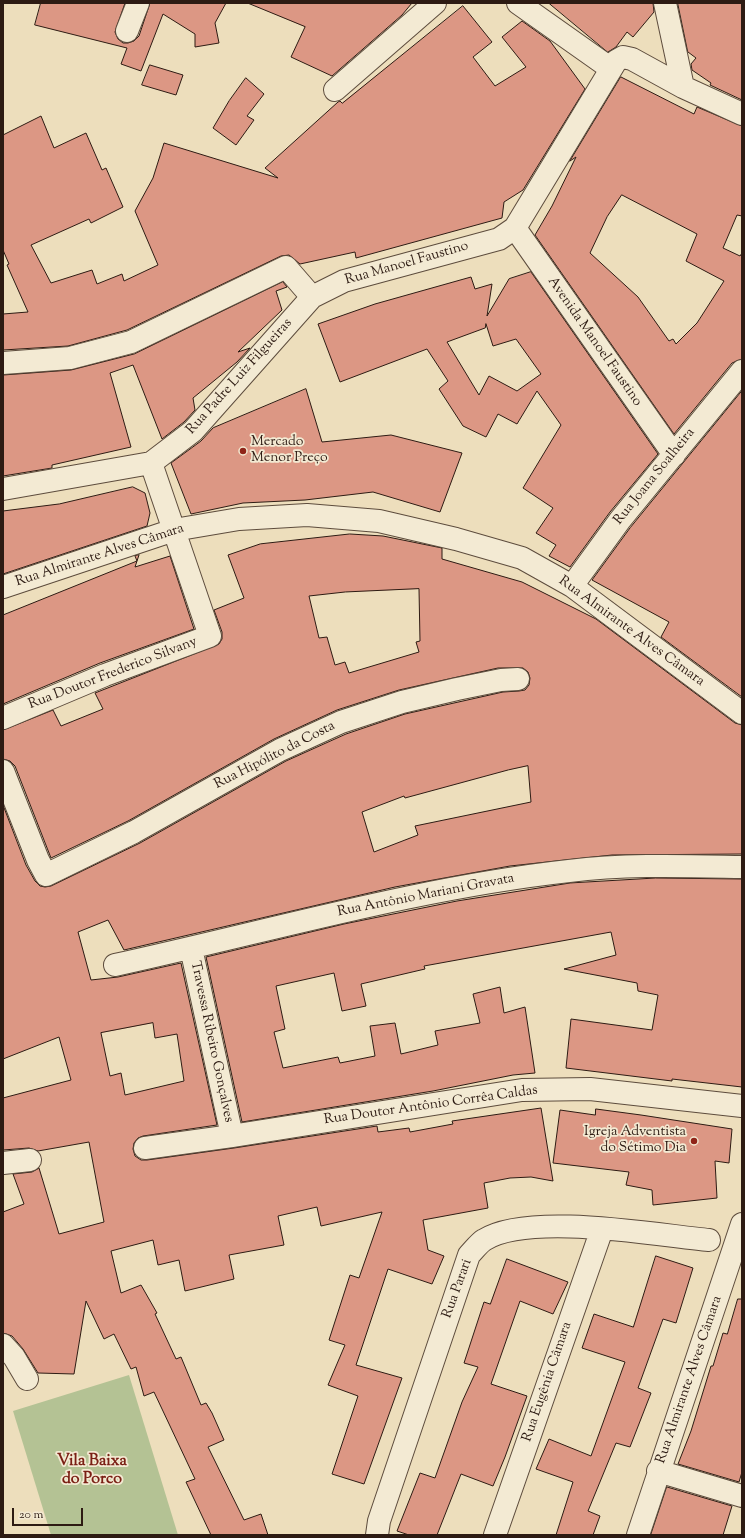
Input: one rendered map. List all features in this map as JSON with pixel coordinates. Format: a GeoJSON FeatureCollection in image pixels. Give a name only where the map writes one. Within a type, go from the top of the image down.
{"type":"FeatureCollection","features":[{"type":"Feature","properties":{"kind":"street"},"geometry":{"type":"LineString","coordinates":[[126,31],[138,3]]}},
{"type":"Feature","properties":{"kind":"street"},"geometry":{"type":"LineString","coordinates":[[335,90],[435,3]]}},
{"type":"Feature","properties":{"kind":"street"},"geometry":{"type":"LineString","coordinates":[[518,3],[610,68],[616,61],[623,58],[632,59],[683,87],[742,114]]}},
{"type":"Feature","properties":{"kind":"street"},"geometry":{"type":"LineString","coordinates":[[665,3],[683,87]]}},
{"type":"Feature","properties":{"kind":"street","name":"Rua Manoel Faustino"},"geometry":{"type":"LineString","coordinates":[[312,297],[344,281],[499,239],[514,228],[610,68]]}},
{"type":"Feature","properties":{"kind":"street","name":"Avenida Manoel Faustino"},"geometry":{"type":"LineString","coordinates":[[514,228],[674,455]]}},
{"type":"Feature","properties":{"kind":"street"},"geometry":{"type":"LineString","coordinates":[[3,363],[70,358],[131,342],[286,267],[312,297]]}},
{"type":"Feature","properties":{"kind":"street","name":"Rua Padre Luiz Filgueiras"},"geometry":{"type":"LineString","coordinates":[[3,489],[151,463],[193,432],[312,297]]}},
{"type":"Feature","properties":{"kind":"street","name":"Rua Joana Soalheira"},"geometry":{"type":"LineString","coordinates":[[572,586],[620,520],[742,371]]}},
{"type":"Feature","properties":{"kind":"street","name":"Rua Doutor Frederico Silvany"},"geometry":{"type":"LineString","coordinates":[[3,718],[105,676],[210,636],[151,463]]}},
{"type":"Feature","properties":{"kind":"street","name":"Rua Almirante Alves Câmara"},"geometry":{"type":"LineString","coordinates":[[3,587],[174,530],[239,519],[307,515],[379,521],[456,538],[522,558],[572,586],[742,713]]}},
{"type":"Feature","properties":{"kind":"street","name":"Rua Hipólito da Costa"},"geometry":{"type":"LineString","coordinates":[[3,771],[38,860],[46,875],[134,832],[280,750],[341,722],[402,702],[501,680],[518,679]]}},
{"type":"Feature","properties":{"kind":"street","name":"Rua Antônio Mariani Gravata"},"geometry":{"type":"LineString","coordinates":[[115,965],[359,908],[500,880],[570,871],[640,865],[742,867]]}},
{"type":"Feature","properties":{"kind":"street","name":"Travessa Ribeiro Gonçalves"},"geometry":{"type":"LineString","coordinates":[[191,948],[232,1136]]}},
{"type":"Feature","properties":{"kind":"street","name":"Rua Doutor Antônio Corrêa Caldas"},"geometry":{"type":"LineString","coordinates":[[145,1148],[232,1136],[522,1090],[590,1089],[742,1106]]}},
{"type":"Feature","properties":{"kind":"street"},"geometry":{"type":"LineString","coordinates":[[3,1163],[30,1160]]}},
{"type":"Feature","properties":{"kind":"street","name":"Rua Almirante Alves Câmara"},"geometry":{"type":"LineString","coordinates":[[638,1535],[658,1471],[742,1224]]}},
{"type":"Feature","properties":{"kind":"street","name":"Rua Parari"},"geometry":{"type":"LineString","coordinates":[[377,1535],[378,1521],[469,1255],[484,1240],[517,1228],[540,1226],[602,1229],[709,1240]]}},
{"type":"Feature","properties":{"kind":"street","name":"Rua Eugênia Câmara"},"geometry":{"type":"LineString","coordinates":[[495,1535],[602,1229]]}},
{"type":"Feature","properties":{"kind":"street"},"geometry":{"type":"LineString","coordinates":[[3,1345],[14,1357],[28,1379]]}},
{"type":"Feature","properties":{"kind":"street"},"geometry":{"type":"LineString","coordinates":[[658,1471],[742,1496]]}},
{"type":"Feature","properties":{"kind":"green space"},"geometry":{"type":"Polygon","coordinates":[[[129,1375],[178,1535],[51,1535],[13,1411],[129,1375]]]}},
{"type":"Feature","properties":{"kind":"building"},"geometry":{"type":"Polygon","coordinates":[[[41,3],[125,3],[115,32],[118,39],[123,43],[128,43],[134,41],[139,36],[150,3],[226,3],[215,23],[219,43],[195,47],[195,34],[163,14],[141,71],[121,64],[127,48],[35,25],[41,3]]]}},
{"type":"Feature","properties":{"kind":"building"},"geometry":{"type":"Polygon","coordinates":[[[248,3],[412,3],[402,15],[332,76],[291,57],[305,27],[248,3]]]}},
{"type":"Feature","properties":{"kind":"building"},"geometry":{"type":"Polygon","coordinates":[[[549,3],[653,3],[654,12],[633,37],[627,32],[616,47],[608,52],[549,3]]]}},
{"type":"Feature","properties":{"kind":"building"},"geometry":{"type":"Polygon","coordinates":[[[678,3],[742,3],[742,100],[710,85],[711,83],[692,70],[691,64],[696,58],[688,52],[678,3]]]}},
{"type":"Feature","properties":{"kind":"building"},"geometry":{"type":"Polygon","coordinates":[[[463,6],[492,42],[473,57],[495,86],[526,67],[502,37],[522,21],[550,41],[585,89],[523,190],[504,202],[502,218],[356,258],[355,252],[300,264],[289,255],[281,256],[127,330],[68,346],[3,350],[3,314],[28,312],[7,265],[9,264],[3,250],[3,135],[41,116],[54,148],[86,133],[102,170],[106,168],[123,207],[91,223],[89,219],[31,245],[51,283],[92,270],[97,284],[122,274],[124,281],[158,265],[135,211],[153,178],[164,143],[278,178],[265,168],[338,102],[340,101],[342,103],[463,6]]]}},
{"type":"Feature","properties":{"kind":"building"},"geometry":{"type":"Polygon","coordinates":[[[150,65],[183,75],[176,95],[142,85],[150,65]]]}},
{"type":"Feature","properties":{"kind":"building"},"geometry":{"type":"Polygon","coordinates":[[[621,77],[694,114],[697,107],[742,126],[742,216],[737,215],[723,248],[740,256],[742,253],[742,359],[732,363],[674,434],[535,235],[552,206],[576,157],[570,161],[621,77]],[[622,195],[607,217],[590,253],[638,297],[669,341],[673,339],[676,344],[697,323],[724,281],[686,261],[697,234],[622,195]]]}},
{"type":"Feature","properties":{"kind":"building"},"geometry":{"type":"Polygon","coordinates":[[[246,78],[264,94],[247,116],[254,120],[236,145],[213,128],[229,101],[246,78]]]}},
{"type":"Feature","properties":{"kind":"building"},"geometry":{"type":"Polygon","coordinates":[[[531,272],[658,454],[610,512],[570,567],[549,556],[556,545],[536,533],[553,508],[523,488],[561,425],[537,391],[517,424],[498,414],[486,437],[463,426],[439,389],[448,381],[427,349],[340,382],[318,324],[375,304],[471,277],[475,289],[492,284],[487,316],[509,279],[531,272]],[[486,324],[485,328],[447,342],[479,395],[489,376],[517,391],[541,374],[516,339],[493,346],[486,324]]]}},
{"type":"Feature","properties":{"kind":"building"},"geometry":{"type":"Polygon","coordinates":[[[283,282],[287,287],[276,291],[282,310],[238,352],[250,348],[237,362],[193,398],[195,410],[184,422],[162,439],[133,365],[110,373],[131,447],[52,465],[52,468],[3,476],[3,375],[71,370],[134,354],[283,282]]]}},
{"type":"Feature","properties":{"kind":"building"},"geometry":{"type":"Polygon","coordinates":[[[306,389],[322,442],[391,435],[462,453],[440,512],[373,492],[305,500],[243,503],[191,514],[171,463],[201,441],[213,428],[306,389]]]}},
{"type":"Feature","properties":{"kind":"building"},"geometry":{"type":"Polygon","coordinates":[[[742,391],[742,697],[661,637],[669,622],[592,580],[630,528],[742,391]]]}},
{"type":"Feature","properties":{"kind":"building"},"geometry":{"type":"Polygon","coordinates":[[[133,487],[145,493],[150,513],[147,526],[3,574],[3,511],[59,504],[133,487]]]}},
{"type":"Feature","properties":{"kind":"building"},"geometry":{"type":"Polygon","coordinates":[[[350,534],[383,536],[442,548],[442,559],[522,582],[596,619],[735,723],[742,725],[742,854],[612,855],[510,866],[395,887],[124,950],[108,920],[78,932],[91,980],[118,977],[181,963],[217,1125],[138,1138],[134,1143],[133,1149],[135,1156],[141,1160],[234,1148],[377,1126],[378,1132],[409,1128],[410,1132],[453,1124],[452,1121],[541,1108],[553,1181],[531,1177],[510,1178],[484,1183],[488,1208],[423,1220],[428,1250],[444,1256],[432,1284],[388,1269],[356,1365],[402,1378],[364,1484],[332,1474],[358,1396],[328,1385],[345,1345],[329,1340],[350,1275],[359,1278],[382,1212],[321,1226],[317,1207],[278,1216],[284,1245],[229,1255],[234,1279],[185,1291],[179,1260],[158,1265],[153,1240],[111,1251],[121,1293],[141,1285],[157,1313],[155,1314],[176,1359],[181,1357],[201,1405],[206,1403],[212,1413],[224,1440],[208,1447],[244,1520],[261,1514],[268,1535],[211,1535],[186,1482],[195,1479],[154,1392],[144,1396],[136,1367],[131,1369],[114,1334],[104,1339],[86,1301],[74,1374],[38,1373],[23,1349],[12,1336],[3,1333],[3,1212],[24,1204],[13,1174],[32,1172],[39,1168],[59,1234],[104,1222],[89,1142],[38,1151],[29,1148],[3,1150],[3,1098],[71,1080],[59,1037],[3,1059],[3,805],[26,865],[35,881],[40,886],[51,886],[140,843],[286,761],[346,734],[405,714],[503,692],[525,690],[529,685],[530,678],[528,672],[523,668],[498,668],[399,690],[337,710],[274,739],[128,821],[51,858],[15,766],[10,761],[3,759],[3,730],[53,710],[61,726],[103,709],[95,693],[219,644],[222,639],[222,632],[214,610],[244,598],[228,555],[260,544],[350,534]],[[419,589],[345,592],[309,596],[319,638],[327,637],[335,665],[345,662],[349,673],[419,652],[416,642],[420,641],[419,589]],[[528,766],[405,798],[404,796],[362,812],[374,852],[418,835],[415,826],[531,802],[528,766]],[[153,1023],[101,1033],[110,1076],[121,1073],[125,1095],[184,1081],[177,1034],[155,1038],[153,1023]]]}},
{"type":"Feature","properties":{"kind":"building"},"geometry":{"type":"Polygon","coordinates":[[[139,555],[137,561],[135,556],[139,555]]]}},
{"type":"Feature","properties":{"kind":"building"},"geometry":{"type":"Polygon","coordinates":[[[170,556],[194,629],[100,663],[3,704],[3,615],[137,561],[135,567],[170,556]]]}},
{"type":"Feature","properties":{"kind":"building"},"geometry":{"type":"Polygon","coordinates":[[[656,878],[742,879],[742,1087],[672,1079],[672,1081],[566,1068],[571,1019],[652,1030],[658,995],[638,991],[637,983],[564,969],[616,955],[611,932],[424,966],[425,969],[361,984],[366,1006],[342,1011],[334,973],[276,986],[285,1029],[274,1032],[283,1068],[338,1057],[340,1063],[375,1056],[370,1026],[395,1023],[401,1054],[438,1045],[435,1031],[480,1023],[473,994],[500,987],[504,1013],[525,1007],[535,1073],[513,1075],[433,1091],[242,1122],[206,957],[344,924],[457,901],[570,883],[656,878]]]}},
{"type":"Feature","properties":{"kind":"building"},"geometry":{"type":"Polygon","coordinates":[[[596,1109],[732,1129],[729,1163],[715,1161],[717,1198],[653,1205],[652,1190],[626,1185],[629,1172],[553,1163],[560,1110],[595,1115],[596,1109]]]}},
{"type":"Feature","properties":{"kind":"building"},"geometry":{"type":"Polygon","coordinates":[[[656,1256],[693,1268],[676,1323],[663,1319],[638,1388],[651,1393],[630,1447],[616,1443],[588,1511],[600,1516],[593,1535],[556,1535],[573,1482],[536,1469],[549,1439],[591,1456],[625,1362],[582,1348],[594,1314],[633,1327],[656,1256]]]}},
{"type":"Feature","properties":{"kind":"building"},"geometry":{"type":"Polygon","coordinates":[[[507,1259],[568,1282],[553,1314],[520,1301],[491,1384],[527,1396],[505,1457],[493,1486],[461,1474],[437,1535],[409,1535],[397,1531],[420,1473],[435,1478],[462,1402],[478,1367],[464,1363],[484,1302],[490,1304],[507,1259]]]}},
{"type":"Feature","properties":{"kind":"building"},"geometry":{"type":"Polygon","coordinates":[[[738,1299],[742,1299],[742,1472],[739,1482],[678,1464],[691,1431],[723,1333],[727,1334],[738,1299]]]}},
{"type":"Feature","properties":{"kind":"building"},"geometry":{"type":"Polygon","coordinates":[[[667,1487],[732,1506],[723,1535],[651,1535],[667,1487]]]}},
{"type":"Feature","properties":{"kind":"place","name":"Mercado Menor Preço"},"geometry":{"type":"Point","coordinates":[243,451]}},
{"type":"Feature","properties":{"kind":"place","name":"Igreja Adventista do Sétimo Dia"},"geometry":{"type":"Point","coordinates":[694,1141]}},
{"type":"Feature","properties":{"kind":"district","name":"Vila Baixa do Porco"},"geometry":{"type":"Point","coordinates":[92,1471]}}]}
